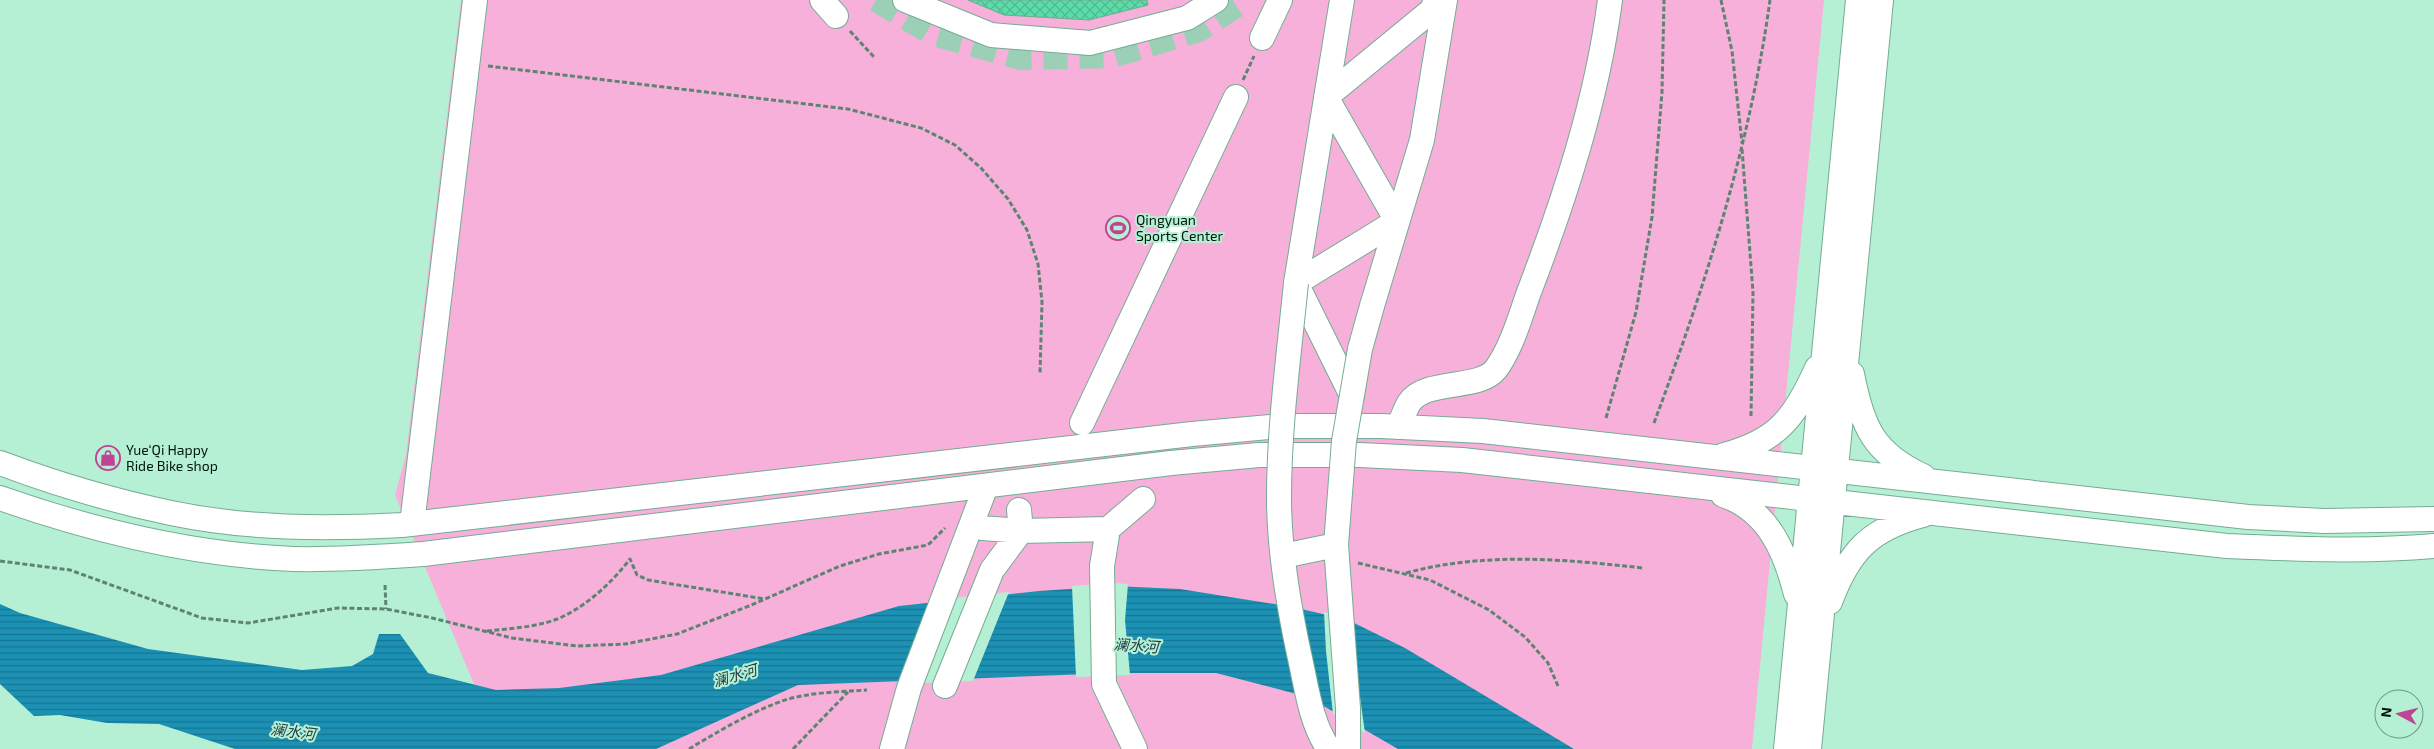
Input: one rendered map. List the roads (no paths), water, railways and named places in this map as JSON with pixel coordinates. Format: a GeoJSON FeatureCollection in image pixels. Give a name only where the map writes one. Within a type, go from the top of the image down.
{"type":"FeatureCollection","features":[{"type":"Feature","properties":{"kind":"street"},"geometry":{"type":"LineString","coordinates":[[412,524],[475,0]]}},
{"type":"Feature","properties":{"kind":"street"},"geometry":{"type":"LineString","coordinates":[[905,0],[991,35],[1090,42],[1187,18],[1216,0]]}},
{"type":"Feature","properties":{"kind":"street"},"geometry":{"type":"LineString","coordinates":[[1262,38],[1280,0]]}},
{"type":"Feature","properties":{"kind":"street"},"geometry":{"type":"LineString","coordinates":[[1329,749],[1321,737],[1305,683],[1294,630],[1282,556],[1279,499],[1281,441],[1296,283],[1342,0]]}},
{"type":"Feature","properties":{"kind":"street"},"geometry":{"type":"LineString","coordinates":[[1326,97],[1432,10],[1436,0]]}},
{"type":"Feature","properties":{"kind":"street"},"geometry":{"type":"LineString","coordinates":[[1348,749],[1344,441],[1360,349],[1422,140],[1445,0]]}},
{"type":"Feature","properties":{"kind":"street"},"geometry":{"type":"LineString","coordinates":[[1398,427],[1410,401],[1425,391],[1483,377],[1494,371],[1506,354],[1543,257],[1571,171],[1604,41],[1610,0]]}},
{"type":"Feature","properties":{"kind":"street"},"geometry":{"type":"LineString","coordinates":[[1858,0],[1837,350],[1866,426],[1876,442],[1886,454],[1903,466],[1938,483]]}},
{"type":"Feature","properties":{"kind":"street"},"geometry":{"type":"LineString","coordinates":[[1820,632],[1822,500],[1837,350],[1881,0]]}},
{"type":"Feature","properties":{"kind":"street"},"geometry":{"type":"LineString","coordinates":[[1082,423],[1236,97]]}},
{"type":"Feature","properties":{"kind":"street"},"geometry":{"type":"LineString","coordinates":[[1326,97],[1397,221]]}},
{"type":"Feature","properties":{"kind":"street"},"geometry":{"type":"LineString","coordinates":[[1296,283],[1397,221]]}},
{"type":"Feature","properties":{"kind":"street"},"geometry":{"type":"LineString","coordinates":[[1296,283],[1352,396]]}},
{"type":"Feature","properties":{"kind":"street"},"geometry":{"type":"LineString","coordinates":[[1713,457],[1753,446],[1781,428],[1792,416],[1837,350]]}},
{"type":"Feature","properties":{"kind":"street"},"geometry":{"type":"LineString","coordinates":[[0,463],[108,498],[173,514],[280,526],[348,528],[412,524],[1192,434],[1280,426],[1398,427],[1483,431],[2248,517],[2324,521],[2434,519]]}},
{"type":"Feature","properties":{"kind":"street"},"geometry":{"type":"LineString","coordinates":[[0,498],[101,530],[167,544],[292,559],[349,560],[423,554],[1171,463],[1259,455],[1360,455],[1462,460],[2227,546],[2333,550],[2392,550],[2434,546]]}},
{"type":"Feature","properties":{"kind":"street"},"geometry":{"type":"LineString","coordinates":[[892,749],[909,688],[986,486]]}},
{"type":"Feature","properties":{"kind":"street"},"geometry":{"type":"LineString","coordinates":[[1695,486],[1734,499],[1763,520],[1788,563],[1800,610]]}},
{"type":"Feature","properties":{"kind":"street"},"geometry":{"type":"LineString","coordinates":[[1135,749],[1104,684],[1102,566],[1108,529],[1143,499]]}},
{"type":"Feature","properties":{"kind":"street"},"geometry":{"type":"LineString","coordinates":[[1793,748],[1800,610],[1822,500]]}},
{"type":"Feature","properties":{"kind":"street"},"geometry":{"type":"LineString","coordinates":[[1793,748],[1820,632],[1830,600],[1843,573],[1868,540],[1885,528],[1930,513]]}},
{"type":"Feature","properties":{"kind":"street"},"geometry":{"type":"LineString","coordinates":[[982,528],[1020,520],[1108,529]]}},
{"type":"Feature","properties":{"kind":"street"},"geometry":{"type":"LineString","coordinates":[[945,686],[992,570],[1020,520]]}},
{"type":"Feature","properties":{"kind":"street"},"geometry":{"type":"LineString","coordinates":[[1282,556],[1344,553]]}},
{"type":"Feature","properties":{"kind":"water","name":"澜水河"},"geometry":{"type":"Polygon","coordinates":[[[1114,586],[1180,589],[1293,607],[1348,620],[1405,648],[1574,749],[1398,749],[1308,697],[1216,673],[1115,673],[798,685],[656,749],[235,749],[159,724],[107,723],[60,715],[34,716],[0,684],[0,604],[20,613],[148,649],[302,670],[352,666],[373,654],[379,634],[400,634],[428,673],[496,690],[559,688],[661,675],[899,606],[1039,591],[1114,586]]]}},
{"type":"Feature","properties":{"kind":"tunnel"},"geometry":{"type":"LineString","coordinates":[[876,0],[933,34],[1021,58],[1112,56],[1199,30],[1245,0]]}},
{"type":"Feature","properties":{"kind":"place","name":"Qingyuan Sports Center"},"geometry":{"type":"Point","coordinates":[1118,228]}},
{"type":"Feature","properties":{"kind":"place","name":"Yue‘Qi Happy Ride Bike shop"},"geometry":{"type":"Point","coordinates":[108,458]}}]}
